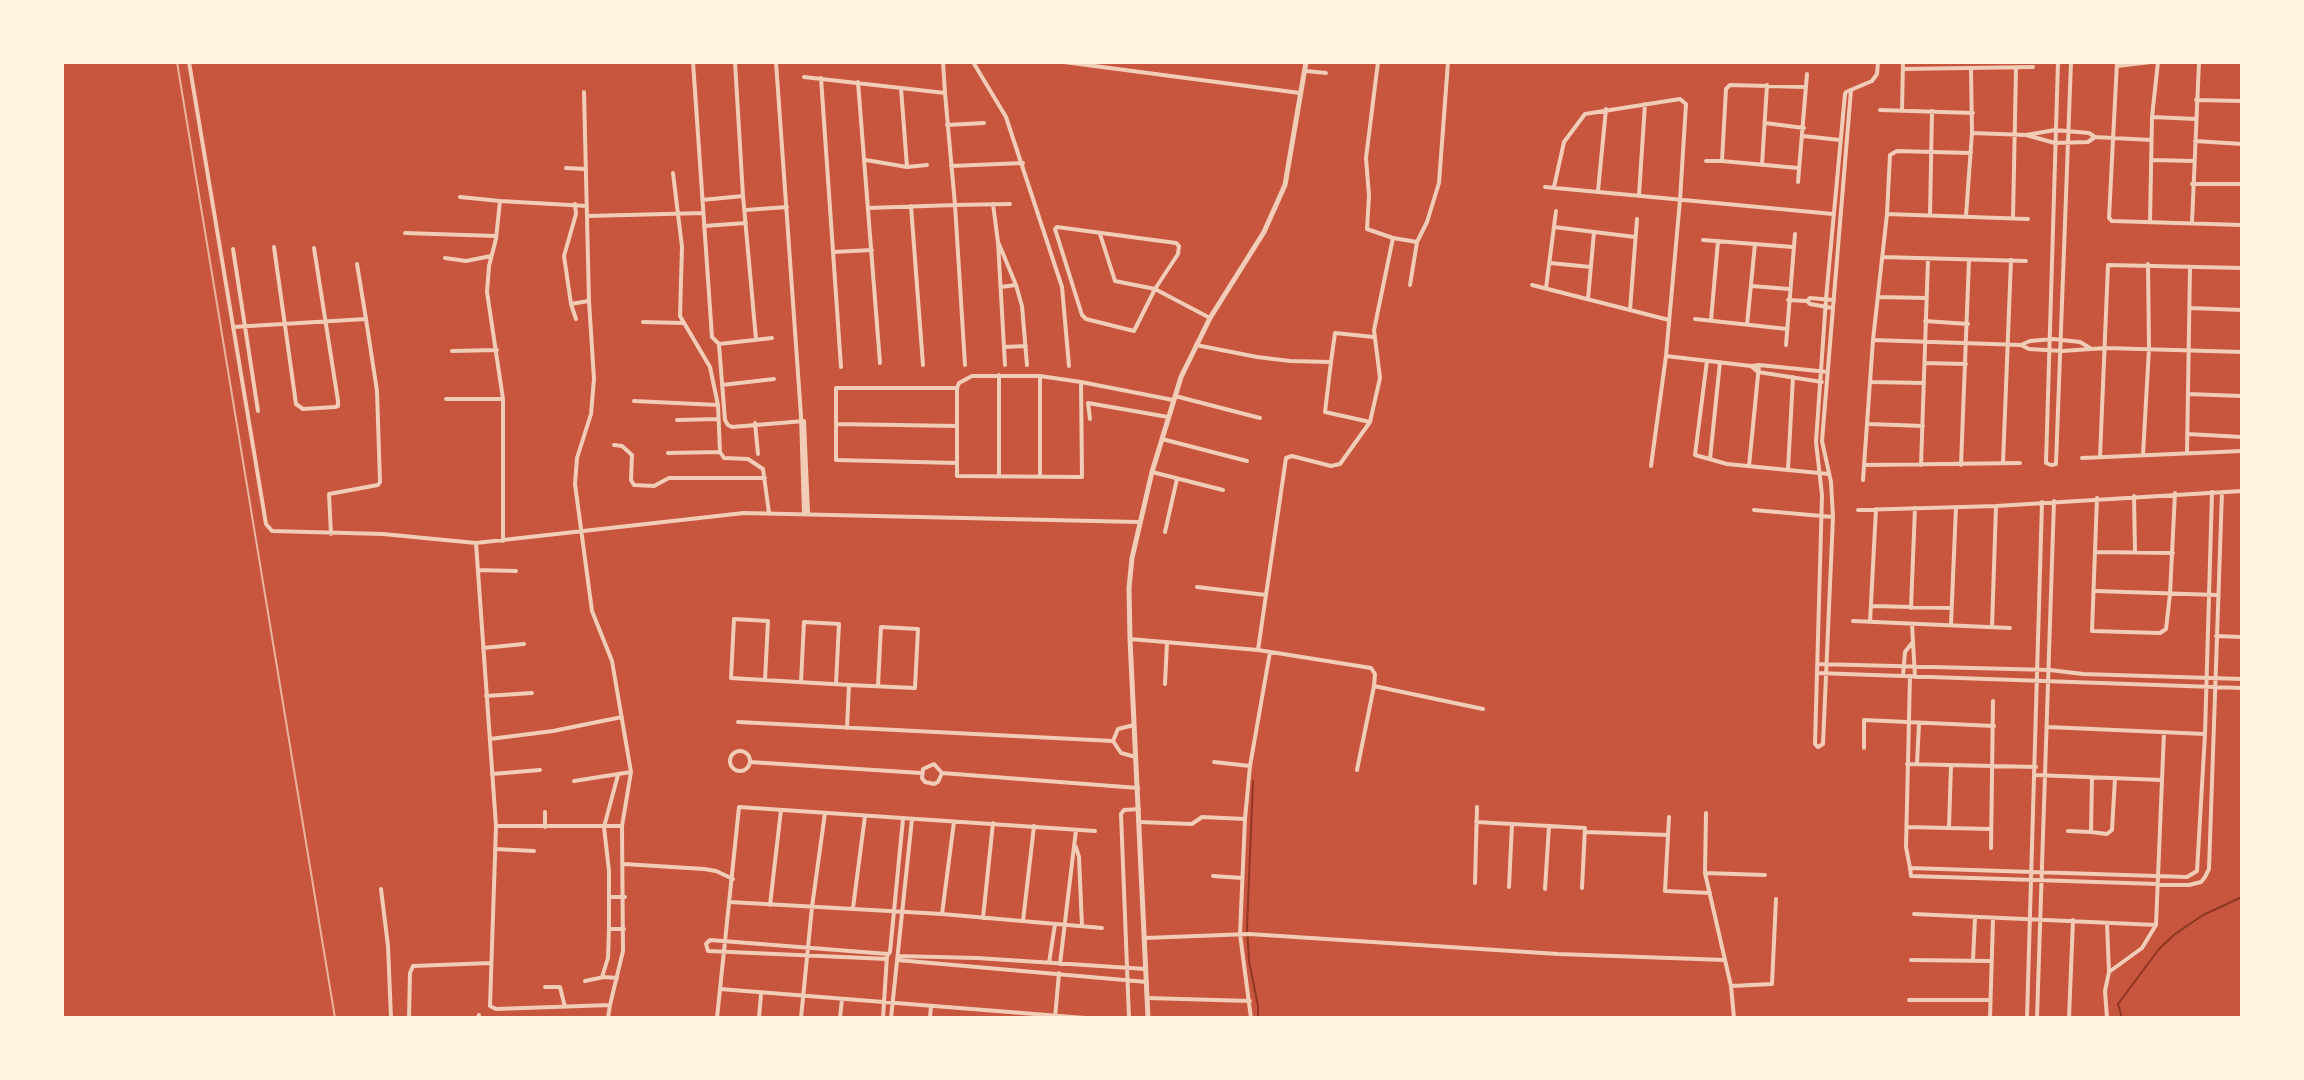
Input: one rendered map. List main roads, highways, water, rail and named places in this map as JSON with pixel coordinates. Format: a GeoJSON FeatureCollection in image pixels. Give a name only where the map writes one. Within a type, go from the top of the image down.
{"type":"FeatureCollection","features":[{"type":"Feature","properties":{"kind":"waterway"},"geometry":{"type":"LineString","coordinates":[[1253,781],[1247,927],[1258,1018]]}},
{"type":"Feature","properties":{"kind":"waterway"},"geometry":{"type":"LineString","coordinates":[[2122,1018],[2118,1004],[2159,949],[2203,915],[2242,897]]}},
{"type":"Feature","properties":{"kind":"railway"},"geometry":{"type":"LineString","coordinates":[[177,62],[335,1018]]}}]}
